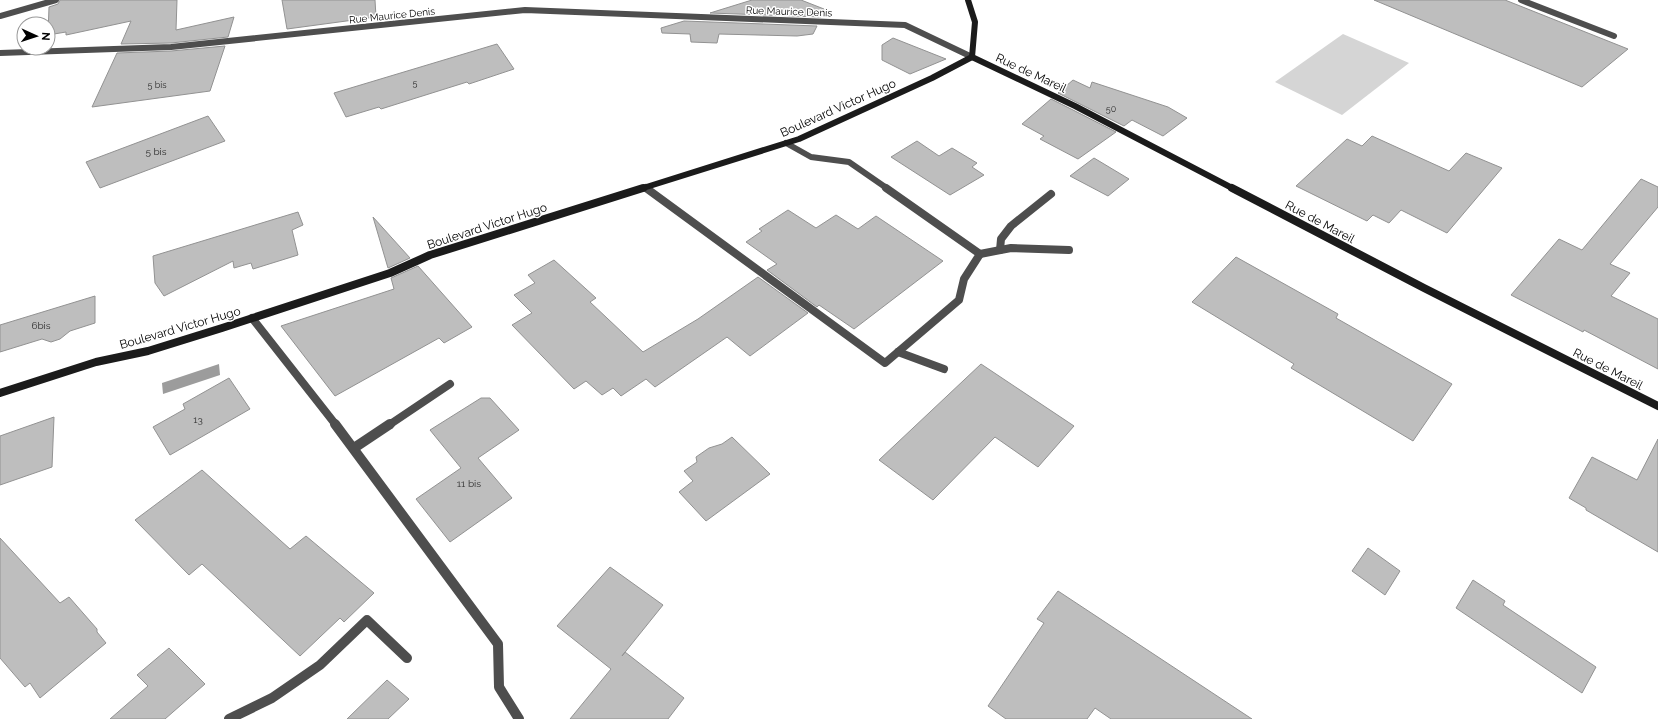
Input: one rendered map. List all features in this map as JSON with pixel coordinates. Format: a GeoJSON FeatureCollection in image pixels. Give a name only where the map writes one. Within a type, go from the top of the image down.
{"type":"FeatureCollection","features":[{"type":"Feature","properties":{"kind":"street"},"geometry":{"type":"LineString","coordinates":[[0,16],[56,0]]}},
{"type":"Feature","properties":{"kind":"street"},"geometry":{"type":"LineString","coordinates":[[968,0],[974,22],[972,57]]}},
{"type":"Feature","properties":{"kind":"street"},"geometry":{"type":"LineString","coordinates":[[1521,0],[1614,36]]}},
{"type":"Feature","properties":{"kind":"street","name":"Rue Maurice Denis"},"geometry":{"type":"LineString","coordinates":[[0,53],[171,47],[525,10],[906,25],[972,57]]}},
{"type":"Feature","properties":{"kind":"street","name":"Boulevard Victor Hugo"},"geometry":{"type":"LineString","coordinates":[[0,393],[96,362],[148,351],[252,318],[390,273],[430,255],[799,139],[932,78],[972,57]]}},
{"type":"Feature","properties":{"kind":"street","name":"Rue de Mareil"},"geometry":{"type":"LineString","coordinates":[[972,57],[1075,106],[1424,288],[1658,406]]}},
{"type":"Feature","properties":{"kind":"street"},"geometry":{"type":"LineString","coordinates":[[786,143],[811,157],[849,162],[980,254]]}},
{"type":"Feature","properties":{"kind":"street"},"geometry":{"type":"LineString","coordinates":[[646,188],[885,363],[959,300],[964,279],[980,254],[1011,248],[1069,250]]}},
{"type":"Feature","properties":{"kind":"street"},"geometry":{"type":"LineString","coordinates":[[1000,250],[1001,238],[1010,226],[1051,194]]}},
{"type":"Feature","properties":{"kind":"street"},"geometry":{"type":"LineString","coordinates":[[252,318],[354,448],[498,644],[499,687],[519,719]]}},
{"type":"Feature","properties":{"kind":"street"},"geometry":{"type":"LineString","coordinates":[[898,352],[944,370]]}},
{"type":"Feature","properties":{"kind":"street"},"geometry":{"type":"LineString","coordinates":[[354,448],[450,384]]}},
{"type":"Feature","properties":{"kind":"street"},"geometry":{"type":"LineString","coordinates":[[229,719],[272,698],[320,665],[367,620],[408,658]]}},
{"type":"Feature","properties":{"kind":"shaded area"},"geometry":{"type":"Polygon","coordinates":[[[1343,34],[1409,63],[1342,115],[1275,82],[1343,34]]]}},
{"type":"Feature","properties":{"kind":"shaded area"},"geometry":{"type":"Polygon","coordinates":[[[219,364],[220,375],[163,394],[162,383],[219,364]]]}},
{"type":"Feature","properties":{"kind":"building"},"geometry":{"type":"Polygon","coordinates":[[[60,0],[177,0],[176,30],[234,17],[228,37],[171,43],[121,44],[131,21],[66,35],[66,32],[56,34],[56,16],[49,16],[49,7],[58,4],[60,0]]]}},
{"type":"Feature","properties":{"kind":"building"},"geometry":{"type":"Polygon","coordinates":[[[282,0],[375,0],[376,17],[287,29],[282,0]]]}},
{"type":"Feature","properties":{"kind":"building"},"geometry":{"type":"Polygon","coordinates":[[[752,0],[801,0],[824,9],[821,17],[710,13],[752,0]]]}},
{"type":"Feature","properties":{"kind":"building"},"geometry":{"type":"Polygon","coordinates":[[[1374,0],[1505,0],[1628,49],[1582,87],[1374,0]]]}},
{"type":"Feature","properties":{"kind":"building"},"geometry":{"type":"Polygon","coordinates":[[[684,21],[817,26],[813,34],[797,36],[719,34],[717,43],[691,42],[690,34],[662,33],[661,28],[684,21]]]}},
{"type":"Feature","properties":{"kind":"building"},"geometry":{"type":"Polygon","coordinates":[[[893,38],[946,59],[910,74],[882,60],[882,45],[893,38]]]}},
{"type":"Feature","properties":{"kind":"building"},"geometry":{"type":"Polygon","coordinates":[[[497,44],[514,69],[469,84],[467,82],[381,109],[379,107],[346,117],[334,93],[497,44]]]}},
{"type":"Feature","properties":{"kind":"building"},"geometry":{"type":"Polygon","coordinates":[[[225,46],[210,91],[92,107],[117,53],[171,51],[225,46]]]}},
{"type":"Feature","properties":{"kind":"building"},"geometry":{"type":"Polygon","coordinates":[[[1073,80],[1090,88],[1092,82],[1168,107],[1187,118],[1163,136],[1132,120],[1124,126],[1058,93],[1073,80]]]}},
{"type":"Feature","properties":{"kind":"building"},"geometry":{"type":"Polygon","coordinates":[[[1051,99],[1116,132],[1078,159],[1040,139],[1044,136],[1022,124],[1051,99]]]}},
{"type":"Feature","properties":{"kind":"building"},"geometry":{"type":"Polygon","coordinates":[[[208,116],[225,141],[100,188],[86,162],[208,116]]]}},
{"type":"Feature","properties":{"kind":"building"},"geometry":{"type":"Polygon","coordinates":[[[1372,136],[1449,171],[1466,153],[1502,168],[1447,233],[1401,210],[1389,223],[1373,215],[1367,221],[1296,186],[1347,139],[1362,146],[1372,136]]]}},
{"type":"Feature","properties":{"kind":"building"},"geometry":{"type":"Polygon","coordinates":[[[917,141],[939,156],[952,148],[977,163],[972,167],[984,175],[950,195],[891,157],[917,141]]]}},
{"type":"Feature","properties":{"kind":"building"},"geometry":{"type":"Polygon","coordinates":[[[1094,158],[1129,179],[1108,196],[1070,176],[1094,158]]]}},
{"type":"Feature","properties":{"kind":"building"},"geometry":{"type":"Polygon","coordinates":[[[1641,179],[1658,187],[1658,207],[1610,264],[1630,273],[1611,296],[1658,319],[1658,369],[1584,330],[1583,332],[1511,295],[1559,239],[1582,250],[1641,179]]]}},
{"type":"Feature","properties":{"kind":"building"},"geometry":{"type":"Polygon","coordinates":[[[788,210],[816,228],[836,215],[858,229],[876,216],[943,261],[854,329],[819,305],[817,307],[767,270],[777,264],[746,242],[762,231],[759,229],[788,210]]]}},
{"type":"Feature","properties":{"kind":"building"},"geometry":{"type":"Polygon","coordinates":[[[298,212],[303,225],[292,230],[298,255],[253,269],[251,263],[234,268],[233,261],[164,296],[155,283],[153,256],[298,212]]]}},
{"type":"Feature","properties":{"kind":"building"},"geometry":{"type":"Polygon","coordinates":[[[373,217],[410,258],[388,268],[373,217]]]}},
{"type":"Feature","properties":{"kind":"building"},"geometry":{"type":"Polygon","coordinates":[[[1236,257],[1338,314],[1336,318],[1452,384],[1413,441],[1291,368],[1294,364],[1192,302],[1236,257]]]}},
{"type":"Feature","properties":{"kind":"building"},"geometry":{"type":"Polygon","coordinates":[[[554,260],[596,298],[590,302],[643,352],[698,319],[758,277],[808,313],[750,356],[727,337],[655,387],[646,379],[621,396],[613,388],[602,395],[586,381],[574,389],[512,325],[532,313],[514,295],[535,283],[528,275],[554,260]]]}},
{"type":"Feature","properties":{"kind":"building"},"geometry":{"type":"Polygon","coordinates":[[[418,266],[472,327],[444,343],[439,338],[335,396],[281,326],[394,289],[391,278],[418,266]]]}},
{"type":"Feature","properties":{"kind":"building"},"geometry":{"type":"Polygon","coordinates":[[[95,296],[95,323],[70,331],[60,339],[51,342],[42,339],[0,352],[0,325],[95,296]]]}},
{"type":"Feature","properties":{"kind":"building"},"geometry":{"type":"Polygon","coordinates":[[[981,364],[1074,426],[1038,467],[995,437],[933,500],[879,460],[981,364]]]}},
{"type":"Feature","properties":{"kind":"building"},"geometry":{"type":"Polygon","coordinates":[[[229,378],[250,409],[170,455],[153,427],[185,409],[183,404],[229,378]]]}},
{"type":"Feature","properties":{"kind":"building"},"geometry":{"type":"Polygon","coordinates":[[[481,398],[490,398],[519,430],[478,458],[512,498],[450,542],[416,499],[461,468],[430,430],[481,398]]]}},
{"type":"Feature","properties":{"kind":"building"},"geometry":{"type":"Polygon","coordinates":[[[54,417],[52,467],[0,485],[0,436],[54,417]]]}},
{"type":"Feature","properties":{"kind":"building"},"geometry":{"type":"Polygon","coordinates":[[[732,437],[770,474],[706,521],[679,492],[693,481],[684,471],[697,462],[696,457],[709,448],[722,444],[732,437]]]}},
{"type":"Feature","properties":{"kind":"building"},"geometry":{"type":"Polygon","coordinates":[[[1658,439],[1658,552],[1586,510],[1586,508],[1569,498],[1592,457],[1637,480],[1658,439]]]}},
{"type":"Feature","properties":{"kind":"building"},"geometry":{"type":"Polygon","coordinates":[[[202,470],[290,549],[306,536],[374,593],[344,622],[340,618],[300,656],[202,564],[189,575],[135,520],[202,470]]]}},
{"type":"Feature","properties":{"kind":"building"},"geometry":{"type":"Polygon","coordinates":[[[0,538],[60,603],[69,597],[97,629],[97,632],[106,643],[40,698],[30,683],[25,687],[0,658],[0,538]]]}},
{"type":"Feature","properties":{"kind":"building"},"geometry":{"type":"Polygon","coordinates":[[[1368,548],[1400,571],[1385,595],[1352,571],[1368,548]]]}},
{"type":"Feature","properties":{"kind":"building"},"geometry":{"type":"Polygon","coordinates":[[[610,567],[663,605],[625,652],[684,698],[668,719],[570,719],[611,669],[557,626],[610,567]]]}},
{"type":"Feature","properties":{"kind":"building"},"geometry":{"type":"Polygon","coordinates":[[[1473,580],[1505,601],[1503,605],[1596,667],[1582,693],[1456,608],[1473,580]]]}},
{"type":"Feature","properties":{"kind":"building"},"geometry":{"type":"Polygon","coordinates":[[[1058,591],[1252,719],[1111,719],[1095,708],[1087,719],[1006,719],[988,706],[1044,623],[1037,619],[1058,591]]]}},
{"type":"Feature","properties":{"kind":"building"},"geometry":{"type":"Polygon","coordinates":[[[169,648],[205,684],[165,719],[110,719],[148,686],[137,675],[169,648]]]}},
{"type":"Feature","properties":{"kind":"building"},"geometry":{"type":"Polygon","coordinates":[[[387,680],[409,699],[388,719],[347,719],[387,680]]]}}]}
